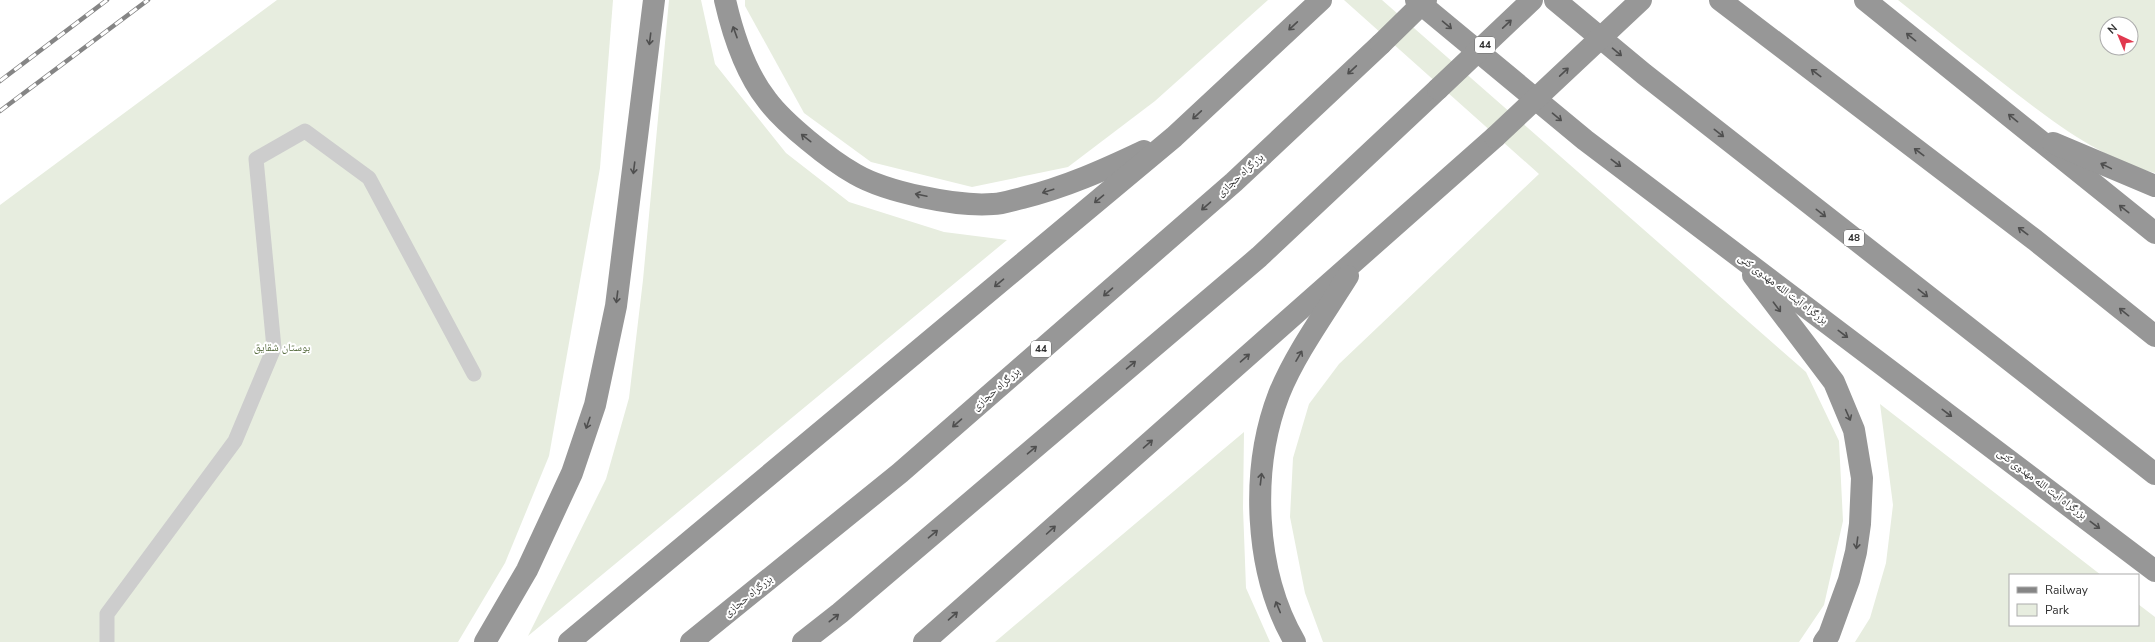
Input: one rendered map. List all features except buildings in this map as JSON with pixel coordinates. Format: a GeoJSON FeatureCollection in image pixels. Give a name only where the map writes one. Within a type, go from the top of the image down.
{"type":"FeatureCollection","features":[{"type":"Feature","properties":{"kind":"highway"},"geometry":{"type":"LineString","coordinates":[[485,642],[527,570],[572,473],[595,404],[616,306],[654,0]]}},
{"type":"Feature","properties":{"kind":"highway"},"geometry":{"type":"LineString","coordinates":[[725,0],[730,20],[748,69],[767,100],[791,125],[855,174],[896,190],[953,202],[993,204],[1043,193],[1086,178],[1174,136]]}},
{"type":"Feature","properties":{"kind":"highway"},"geometry":{"type":"LineString","coordinates":[[569,642],[1174,136],[1321,0]]}},
{"type":"Feature","properties":{"kind":"highway","name":"بزرگراه آیت الله مهدوی کنی"},"geometry":{"type":"LineString","coordinates":[[1416,0],[1585,140],[2119,542],[2155,571]]}},
{"type":"Feature","properties":{"kind":"highway","name":"بزرگراه حجازی"},"geometry":{"type":"LineString","coordinates":[[691,642],[906,468],[1234,182],[1426,0]]}},
{"type":"Feature","properties":{"kind":"highway","name":"44"},"geometry":{"type":"LineString","coordinates":[[803,642],[852,603],[1259,257],[1532,0]]}},
{"type":"Feature","properties":{"kind":"highway","name":"48"},"geometry":{"type":"LineString","coordinates":[[1555,0],[1650,79],[2155,474]]}},
{"type":"Feature","properties":{"kind":"highway"},"geometry":{"type":"LineString","coordinates":[[924,642],[1495,137],[1641,0]]}},
{"type":"Feature","properties":{"kind":"highway"},"geometry":{"type":"LineString","coordinates":[[1720,0],[2035,240],[2155,336]]}},
{"type":"Feature","properties":{"kind":"highway"},"geometry":{"type":"LineString","coordinates":[[1866,0],[2091,183],[2155,233]]}},
{"type":"Feature","properties":{"kind":"highway"},"geometry":{"type":"LineString","coordinates":[[2035,136],[2144,183],[2155,186]]}},
{"type":"Feature","properties":{"kind":"highway"},"geometry":{"type":"LineString","coordinates":[[1736,254],[1834,382],[1854,430],[1862,478],[1856,552],[1849,580],[1829,635],[1824,642]]}},
{"type":"Feature","properties":{"kind":"highway"},"geometry":{"type":"LineString","coordinates":[[1295,642],[1288,630],[1272,591],[1262,539],[1260,488],[1266,440],[1279,394],[1299,357],[1359,258]]}},
{"type":"Feature","properties":{"kind":"highway"},"geometry":{"type":"LineString","coordinates":[[2119,542],[2155,558]]}},
{"type":"Feature","properties":{"kind":"lane"},"geometry":{"type":"LineString","coordinates":[[107,642],[107,614],[235,441],[274,348],[256,159],[304,131],[369,178],[474,374]]}},
{"type":"Feature","properties":{"kind":"green space","name":"بوستان شقایق"},"geometry":{"type":"Polygon","coordinates":[[[277,0],[613,0],[600,168],[549,456],[505,563],[458,642],[0,642],[0,205],[277,0]]]}},
{"type":"Feature","properties":{"kind":"green space"},"geometry":{"type":"Polygon","coordinates":[[[669,0],[701,0],[715,64],[786,153],[849,202],[944,232],[1007,240],[528,636],[606,479],[629,398],[643,280],[669,0]]]}},
{"type":"Feature","properties":{"kind":"green space"},"geometry":{"type":"Polygon","coordinates":[[[745,0],[1268,0],[1155,101],[1068,167],[972,187],[871,162],[804,113],[745,6],[745,0]]]}},
{"type":"Feature","properties":{"kind":"green space"},"geometry":{"type":"Polygon","coordinates":[[[1344,0],[1382,0],[1806,372],[1839,441],[1843,521],[1824,605],[1799,642],[1323,642],[1305,593],[1290,517],[1293,458],[1309,404],[1339,364],[1539,174],[1344,0]]]}},
{"type":"Feature","properties":{"kind":"green space"},"geometry":{"type":"Polygon","coordinates":[[[1898,0],[2155,0],[2155,173],[2136,167],[2099,150],[2066,130],[2017,94],[1898,0]]]}},
{"type":"Feature","properties":{"kind":"green space"},"geometry":{"type":"Polygon","coordinates":[[[1880,404],[2100,574],[2009,574],[2009,626],[2139,626],[2139,605],[2155,617],[2155,642],[1855,642],[1870,618],[1886,563],[1893,505],[1880,404]]]}},
{"type":"Feature","properties":{"kind":"green space"},"geometry":{"type":"Polygon","coordinates":[[[1244,432],[1243,508],[1246,588],[1270,642],[995,642],[1244,432]]]}},
{"type":"Feature","properties":{"kind":"railway"},"geometry":{"type":"LineString","coordinates":[[0,81],[107,0]]}},
{"type":"Feature","properties":{"kind":"railway"},"geometry":{"type":"LineString","coordinates":[[0,111],[148,0]]}}]}
